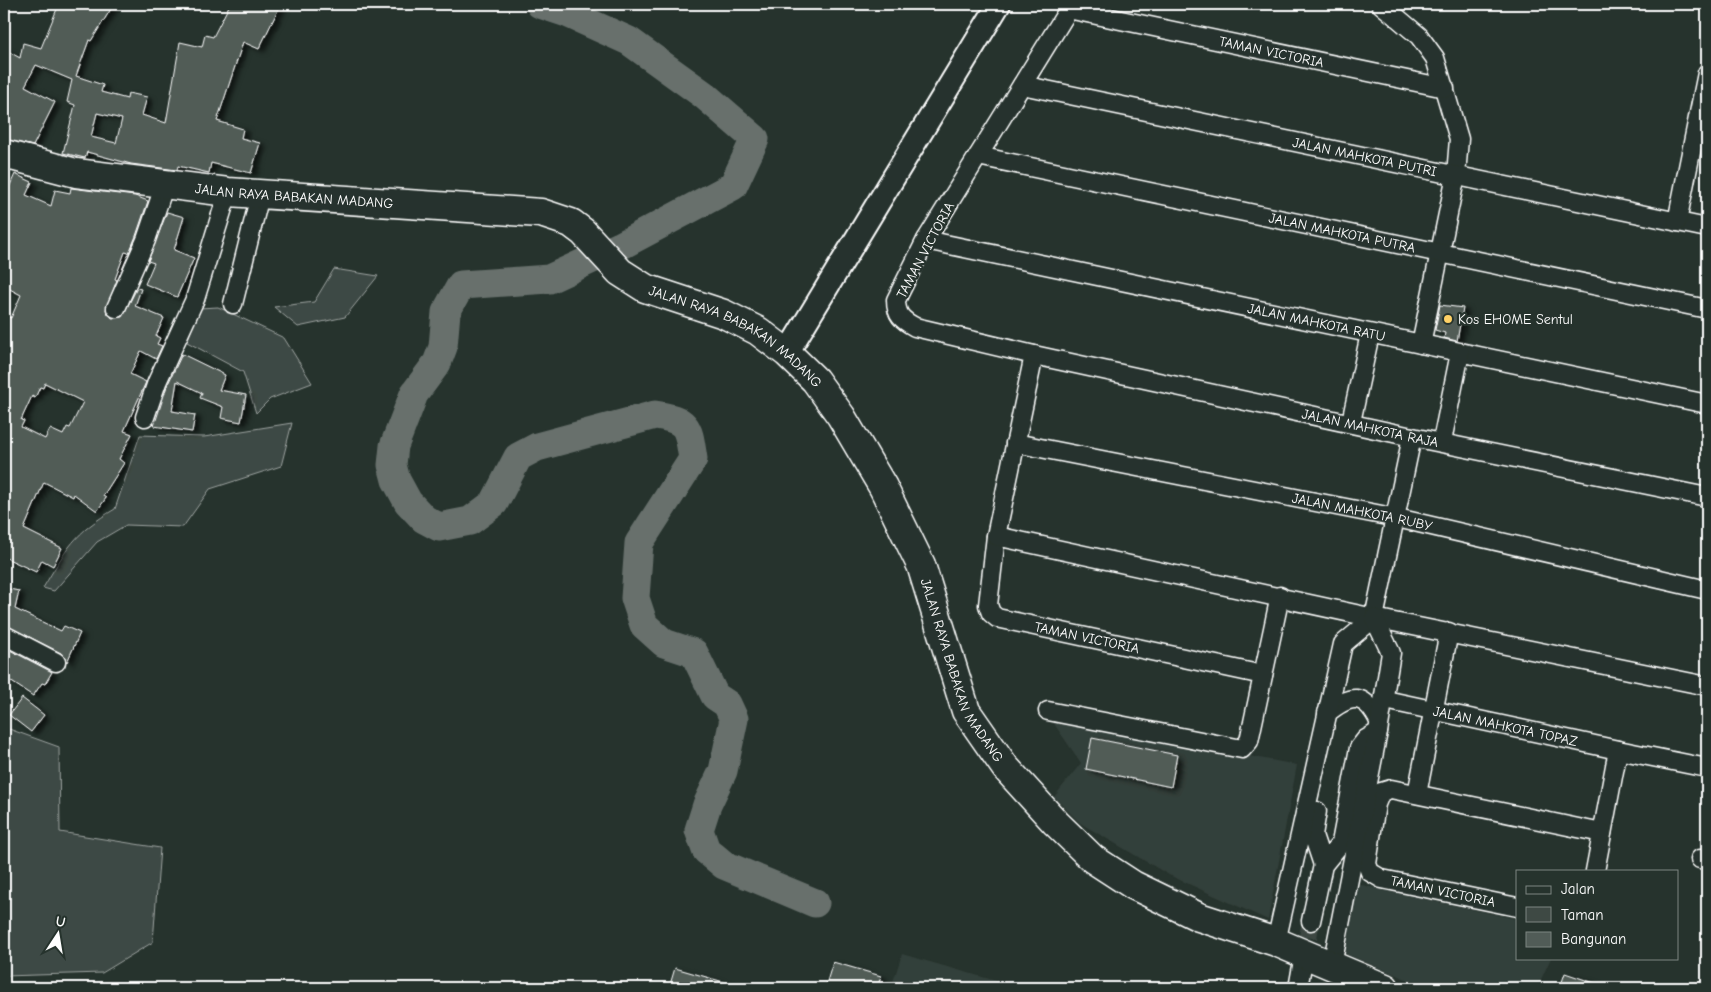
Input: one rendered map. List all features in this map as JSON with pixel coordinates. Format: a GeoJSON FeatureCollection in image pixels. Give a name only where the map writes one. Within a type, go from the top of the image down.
{"type":"FeatureCollection","features":[{"type":"Feature","properties":{"kind":"main road","name":"JALAN RAYA BABAKAN MADANG"},"geometry":{"type":"LineString","coordinates":[[4,156],[76,173],[228,192],[541,213],[571,223],[583,232],[620,272],[645,288],[724,314],[758,330],[787,353],[815,380],[841,416],[883,488],[921,565],[966,711],[1005,767],[1056,823],[1093,859],[1127,882],[1199,917],[1276,942],[1384,988]]}},
{"type":"Feature","properties":{"kind":"street"},"geometry":{"type":"LineString","coordinates":[[787,353],[999,4]]}},
{"type":"Feature","properties":{"kind":"street"},"geometry":{"type":"LineString","coordinates":[[1381,4],[1428,46],[1435,58],[1459,139],[1456,175],[1420,344]]}},
{"type":"Feature","properties":{"kind":"street","name":"TAMAN VICTORIA"},"geometry":{"type":"LineString","coordinates":[[1263,675],[997,618],[991,613],[988,605],[996,536],[1034,356],[915,326],[903,320],[896,311],[896,300],[926,240],[1070,6],[1445,88]]}},
{"type":"Feature","properties":{"kind":"street"},"geometry":{"type":"LineString","coordinates":[[1677,222],[1707,73]]}},
{"type":"Feature","properties":{"kind":"street","name":"JALAN MAHKOTA PUTRI"},"geometry":{"type":"LineString","coordinates":[[1022,85],[1707,228]]}},
{"type":"Feature","properties":{"kind":"street","name":"JALAN MAHKOTA PUTRA"},"geometry":{"type":"LineString","coordinates":[[978,156],[1707,309]]}},
{"type":"Feature","properties":{"kind":"street"},"geometry":{"type":"LineString","coordinates":[[116,308],[146,240],[165,184]]}},
{"type":"Feature","properties":{"kind":"street"},"geometry":{"type":"LineString","coordinates":[[145,417],[157,382],[195,299],[228,192]]}},
{"type":"Feature","properties":{"kind":"street"},"geometry":{"type":"LineString","coordinates":[[233,304],[260,195]]}},
{"type":"Feature","properties":{"kind":"street","name":"JALAN MAHKOTA RATU"},"geometry":{"type":"LineString","coordinates":[[926,240],[1707,404]]}},
{"type":"Feature","properties":{"kind":"street"},"geometry":{"type":"LineString","coordinates":[[1351,422],[1370,334]]}},
{"type":"Feature","properties":{"kind":"street"},"geometry":{"type":"LineString","coordinates":[[1442,441],[1460,352]]}},
{"type":"Feature","properties":{"kind":"street","name":"JALAN MAHKOTA RAJA"},"geometry":{"type":"LineString","coordinates":[[1034,356],[1351,422],[1412,437],[1442,441],[1707,497]]}},
{"type":"Feature","properties":{"kind":"street"},"geometry":{"type":"LineString","coordinates":[[1276,942],[1343,644],[1374,618],[1397,518],[1412,437]]}},
{"type":"Feature","properties":{"kind":"street","name":"JALAN MAHKOTA RUBY"},"geometry":{"type":"LineString","coordinates":[[1016,443],[1397,518],[1707,590]]}},
{"type":"Feature","properties":{"kind":"street"},"geometry":{"type":"LineString","coordinates":[[996,536],[1280,596],[1374,618],[1707,686]]}},
{"type":"Feature","properties":{"kind":"street"},"geometry":{"type":"LineString","coordinates":[[1048,711],[1242,750],[1248,741],[1280,596]]}},
{"type":"Feature","properties":{"kind":"street"},"geometry":{"type":"LineString","coordinates":[[1332,965],[1391,653],[1374,618]]}},
{"type":"Feature","properties":{"kind":"street"},"geometry":{"type":"LineString","coordinates":[[1417,794],[1448,632]]}},
{"type":"Feature","properties":{"kind":"street"},"geometry":{"type":"LineString","coordinates":[[4,635],[56,662]]}},
{"type":"Feature","properties":{"kind":"street"},"geometry":{"type":"LineString","coordinates":[[1326,718],[1343,701],[1358,699],[1371,706],[1378,727]]}},
{"type":"Feature","properties":{"kind":"street","name":"JALAN MAHKOTA TOPAZ"},"geometry":{"type":"LineString","coordinates":[[1390,701],[1618,750]]}},
{"type":"Feature","properties":{"kind":"street"},"geometry":{"type":"LineString","coordinates":[[1323,865],[1313,835],[1330,740],[1326,718]]}},
{"type":"Feature","properties":{"kind":"street"},"geometry":{"type":"LineString","coordinates":[[1311,921],[1323,865],[1341,842],[1359,748],[1378,727]]}},
{"type":"Feature","properties":{"kind":"street"},"geometry":{"type":"LineString","coordinates":[[1595,870],[1618,750],[1707,768]]}},
{"type":"Feature","properties":{"kind":"street","name":"TAMAN VICTORIA"},"geometry":{"type":"LineString","coordinates":[[1516,907],[1382,879],[1370,872],[1367,864],[1378,796],[1381,792],[1391,789],[1602,833]]}},
{"type":"Feature","properties":{"kind":"street"},"geometry":{"type":"LineString","coordinates":[[1298,988],[1302,966]]}},
{"type":"Feature","properties":{"kind":"shaded area"},"geometry":{"type":"Polygon","coordinates":[[[1050,718],[1297,765],[1268,920],[1169,875],[1080,823],[1054,797],[1081,763],[1050,718]]]}},
{"type":"Feature","properties":{"kind":"shaded area"},"geometry":{"type":"Polygon","coordinates":[[[1357,884],[1516,919],[1516,960],[1550,960],[1537,988],[1428,988],[1343,953],[1357,884]]]}},
{"type":"Feature","properties":{"kind":"shaded area"},"geometry":{"type":"Polygon","coordinates":[[[902,954],[1021,988],[891,988],[902,954]]]}},
{"type":"Feature","properties":{"kind":"green space"},"geometry":{"type":"Polygon","coordinates":[[[334,269],[378,276],[345,317],[298,327],[274,307],[314,302],[334,269]]]}},
{"type":"Feature","properties":{"kind":"green space"},"geometry":{"type":"Polygon","coordinates":[[[218,307],[284,338],[312,383],[270,399],[256,413],[243,372],[187,342],[199,308],[218,307]]]}},
{"type":"Feature","properties":{"kind":"green space"},"geometry":{"type":"Polygon","coordinates":[[[292,423],[281,466],[210,489],[183,527],[126,525],[97,542],[54,591],[43,588],[73,542],[90,526],[115,509],[140,435],[204,437],[292,423]]]}},
{"type":"Feature","properties":{"kind":"green space"},"geometry":{"type":"Polygon","coordinates":[[[9,729],[59,747],[60,832],[160,848],[153,942],[102,973],[4,976],[4,738],[9,729]]]}},
{"type":"Feature","properties":{"kind":"building"},"geometry":{"type":"Polygon","coordinates":[[[59,4],[114,4],[91,41],[89,40],[76,76],[103,85],[101,92],[127,99],[128,93],[147,97],[142,115],[166,123],[180,42],[202,47],[205,35],[213,37],[230,4],[281,4],[259,49],[243,42],[217,121],[243,129],[241,138],[260,143],[251,173],[211,163],[209,173],[178,166],[177,170],[131,164],[87,152],[85,158],[63,153],[75,105],[67,102],[72,80],[36,65],[25,86],[55,102],[33,146],[4,139],[4,49],[20,58],[23,43],[41,48],[59,4]],[[97,113],[91,137],[116,143],[122,119],[97,113]]]}},
{"type":"Feature","properties":{"kind":"building"},"geometry":{"type":"Polygon","coordinates":[[[15,174],[32,182],[26,195],[51,206],[55,190],[70,193],[71,188],[135,196],[148,201],[129,253],[125,252],[106,310],[112,318],[122,317],[137,288],[141,289],[135,306],[164,318],[156,336],[160,338],[157,344],[162,346],[156,359],[141,351],[130,374],[146,382],[124,431],[132,434],[119,459],[124,463],[103,496],[106,498],[97,511],[74,494],[73,497],[44,482],[24,529],[62,548],[53,566],[42,560],[36,572],[4,557],[4,315],[11,318],[21,295],[4,286],[4,199],[15,174]],[[45,383],[43,388],[40,387],[35,398],[32,396],[21,420],[24,421],[21,427],[45,439],[50,429],[63,435],[67,427],[70,428],[83,402],[45,383]]]}},
{"type":"Feature","properties":{"kind":"building"},"geometry":{"type":"Polygon","coordinates":[[[167,212],[184,217],[174,250],[194,258],[177,297],[145,284],[154,263],[148,261],[167,212]]]}},
{"type":"Feature","properties":{"kind":"building","name":"Kos EHOME Sentul"},"geometry":{"type":"Polygon","coordinates":[[[1440,305],[1463,308],[1457,341],[1444,338],[1445,333],[1435,330],[1440,305]]]}},
{"type":"Feature","properties":{"kind":"building"},"geometry":{"type":"Polygon","coordinates":[[[182,354],[225,375],[219,390],[246,395],[241,422],[221,418],[223,407],[200,398],[202,393],[177,381],[172,411],[195,415],[192,432],[154,426],[167,386],[182,354]]]}},
{"type":"Feature","properties":{"kind":"building"},"geometry":{"type":"Polygon","coordinates":[[[4,588],[19,591],[15,609],[61,631],[64,626],[80,633],[67,662],[61,653],[4,624],[4,588]]]}},
{"type":"Feature","properties":{"kind":"building"},"geometry":{"type":"Polygon","coordinates":[[[4,647],[52,672],[45,684],[42,683],[33,696],[4,677],[4,647]]]}},
{"type":"Feature","properties":{"kind":"building"},"geometry":{"type":"Polygon","coordinates":[[[22,698],[44,715],[31,732],[9,715],[22,698]]]}},
{"type":"Feature","properties":{"kind":"building"},"geometry":{"type":"Polygon","coordinates":[[[1092,738],[1177,755],[1171,787],[1086,769],[1092,738]]]}},
{"type":"Feature","properties":{"kind":"building"},"geometry":{"type":"Polygon","coordinates":[[[833,962],[881,976],[877,988],[825,988],[833,962]]]}},
{"type":"Feature","properties":{"kind":"building"},"geometry":{"type":"Polygon","coordinates":[[[675,968],[734,985],[733,988],[669,988],[675,968]]]}},
{"type":"Feature","properties":{"kind":"building"},"geometry":{"type":"Polygon","coordinates":[[[1565,973],[1603,986],[1602,988],[1560,988],[1565,973]]]}},
{"type":"Feature","properties":{"kind":"waterway"},"geometry":{"type":"LineString","coordinates":[[540,4],[567,13],[629,41],[704,95],[755,139],[733,186],[620,246],[549,279],[461,285],[446,312],[443,347],[437,363],[414,394],[394,446],[392,465],[396,480],[408,502],[424,519],[439,527],[470,521],[494,503],[518,457],[537,447],[655,415],[675,420],[685,427],[690,440],[693,459],[639,543],[635,598],[644,625],[664,643],[694,653],[715,696],[727,704],[734,719],[723,771],[707,805],[699,830],[706,850],[724,865],[815,903]]}},
{"type":"Feature","properties":{"kind":"tunnel"},"geometry":{"type":"LineString","coordinates":[[1303,964],[1311,921]]}},
{"type":"Feature","properties":{"kind":"place","name":"Kos EHOME Sentul"},"geometry":{"type":"Point","coordinates":[1448,319]}}]}
